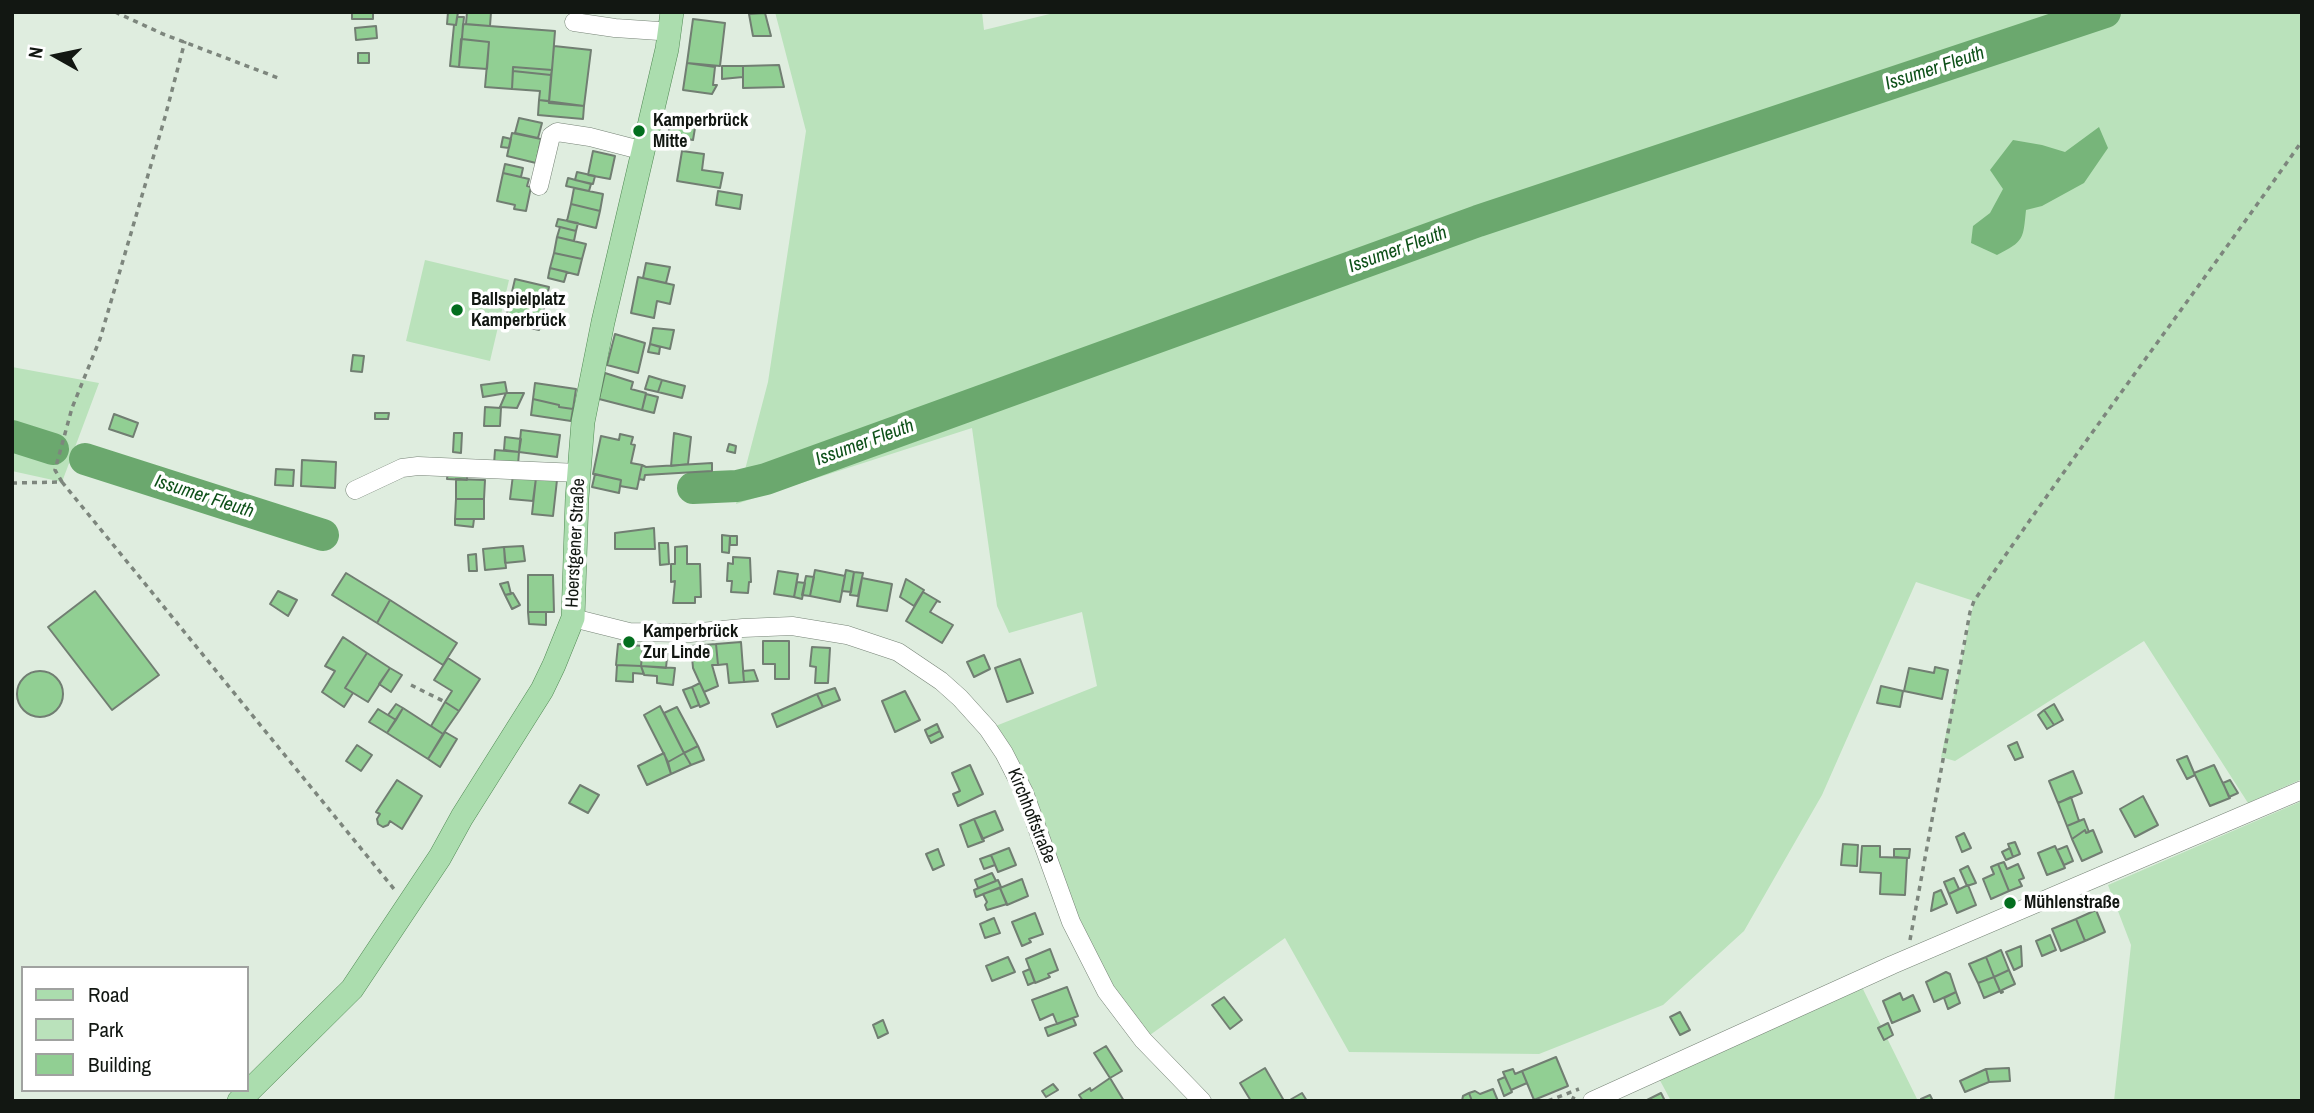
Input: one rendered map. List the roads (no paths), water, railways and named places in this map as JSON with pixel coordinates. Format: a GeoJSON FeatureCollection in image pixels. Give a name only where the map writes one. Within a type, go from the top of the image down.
{"type":"FeatureCollection","features":[{"type":"Feature","properties":{"kind":"main road","name":"Hoerstgener Straße"},"geometry":{"type":"LineString","coordinates":[[239,1101],[352,989],[416,895],[542,690],[573,618],[583,422],[670,23]]}},
{"type":"Feature","properties":{"kind":"street"},"geometry":{"type":"LineString","coordinates":[[574,22],[659,31],[670,23]]}},
{"type":"Feature","properties":{"kind":"street"},"geometry":{"type":"LineString","coordinates":[[539,186],[551,136],[557,132],[590,137],[644,151]]}},
{"type":"Feature","properties":{"kind":"street"},"geometry":{"type":"LineString","coordinates":[[355,490],[402,468],[418,466],[579,473]]}},
{"type":"Feature","properties":{"kind":"street","name":"Kirchhoffstraße"},"geometry":{"type":"LineString","coordinates":[[573,618],[629,632],[690,633],[792,626],[848,635],[898,652],[941,681],[979,719],[1004,753],[1024,792],[1070,922],[1106,991],[1143,1040],[1202,1101]]}},
{"type":"Feature","properties":{"kind":"street"},"geometry":{"type":"LineString","coordinates":[[1592,1101],[1906,960],[2302,790]]}},
{"type":"Feature","properties":{"kind":"waterway","name":"Issumer Fleuth"},"geometry":{"type":"LineString","coordinates":[[693,488],[737,486],[766,479],[1478,221],[2105,12]]}},
{"type":"Feature","properties":{"kind":"waterway","name":"Issumer Fleuth"},"geometry":{"type":"LineString","coordinates":[[12,436],[53,449]]}},
{"type":"Feature","properties":{"kind":"waterway","name":"Issumer Fleuth"},"geometry":{"type":"LineString","coordinates":[[85,459],[323,535]]}},
{"type":"Feature","properties":{"kind":"place","name":"Kamperbrück Mitte"},"geometry":{"type":"Point","coordinates":[639,131]}},
{"type":"Feature","properties":{"kind":"place","name":"Ballspielplatz Kamperbrück"},"geometry":{"type":"Point","coordinates":[457,310]}},
{"type":"Feature","properties":{"kind":"place","name":"Kamperbrück Zur Linde"},"geometry":{"type":"Point","coordinates":[629,642]}},
{"type":"Feature","properties":{"kind":"place","name":"Mühlenstraße"},"geometry":{"type":"Point","coordinates":[2010,903]}}]}
